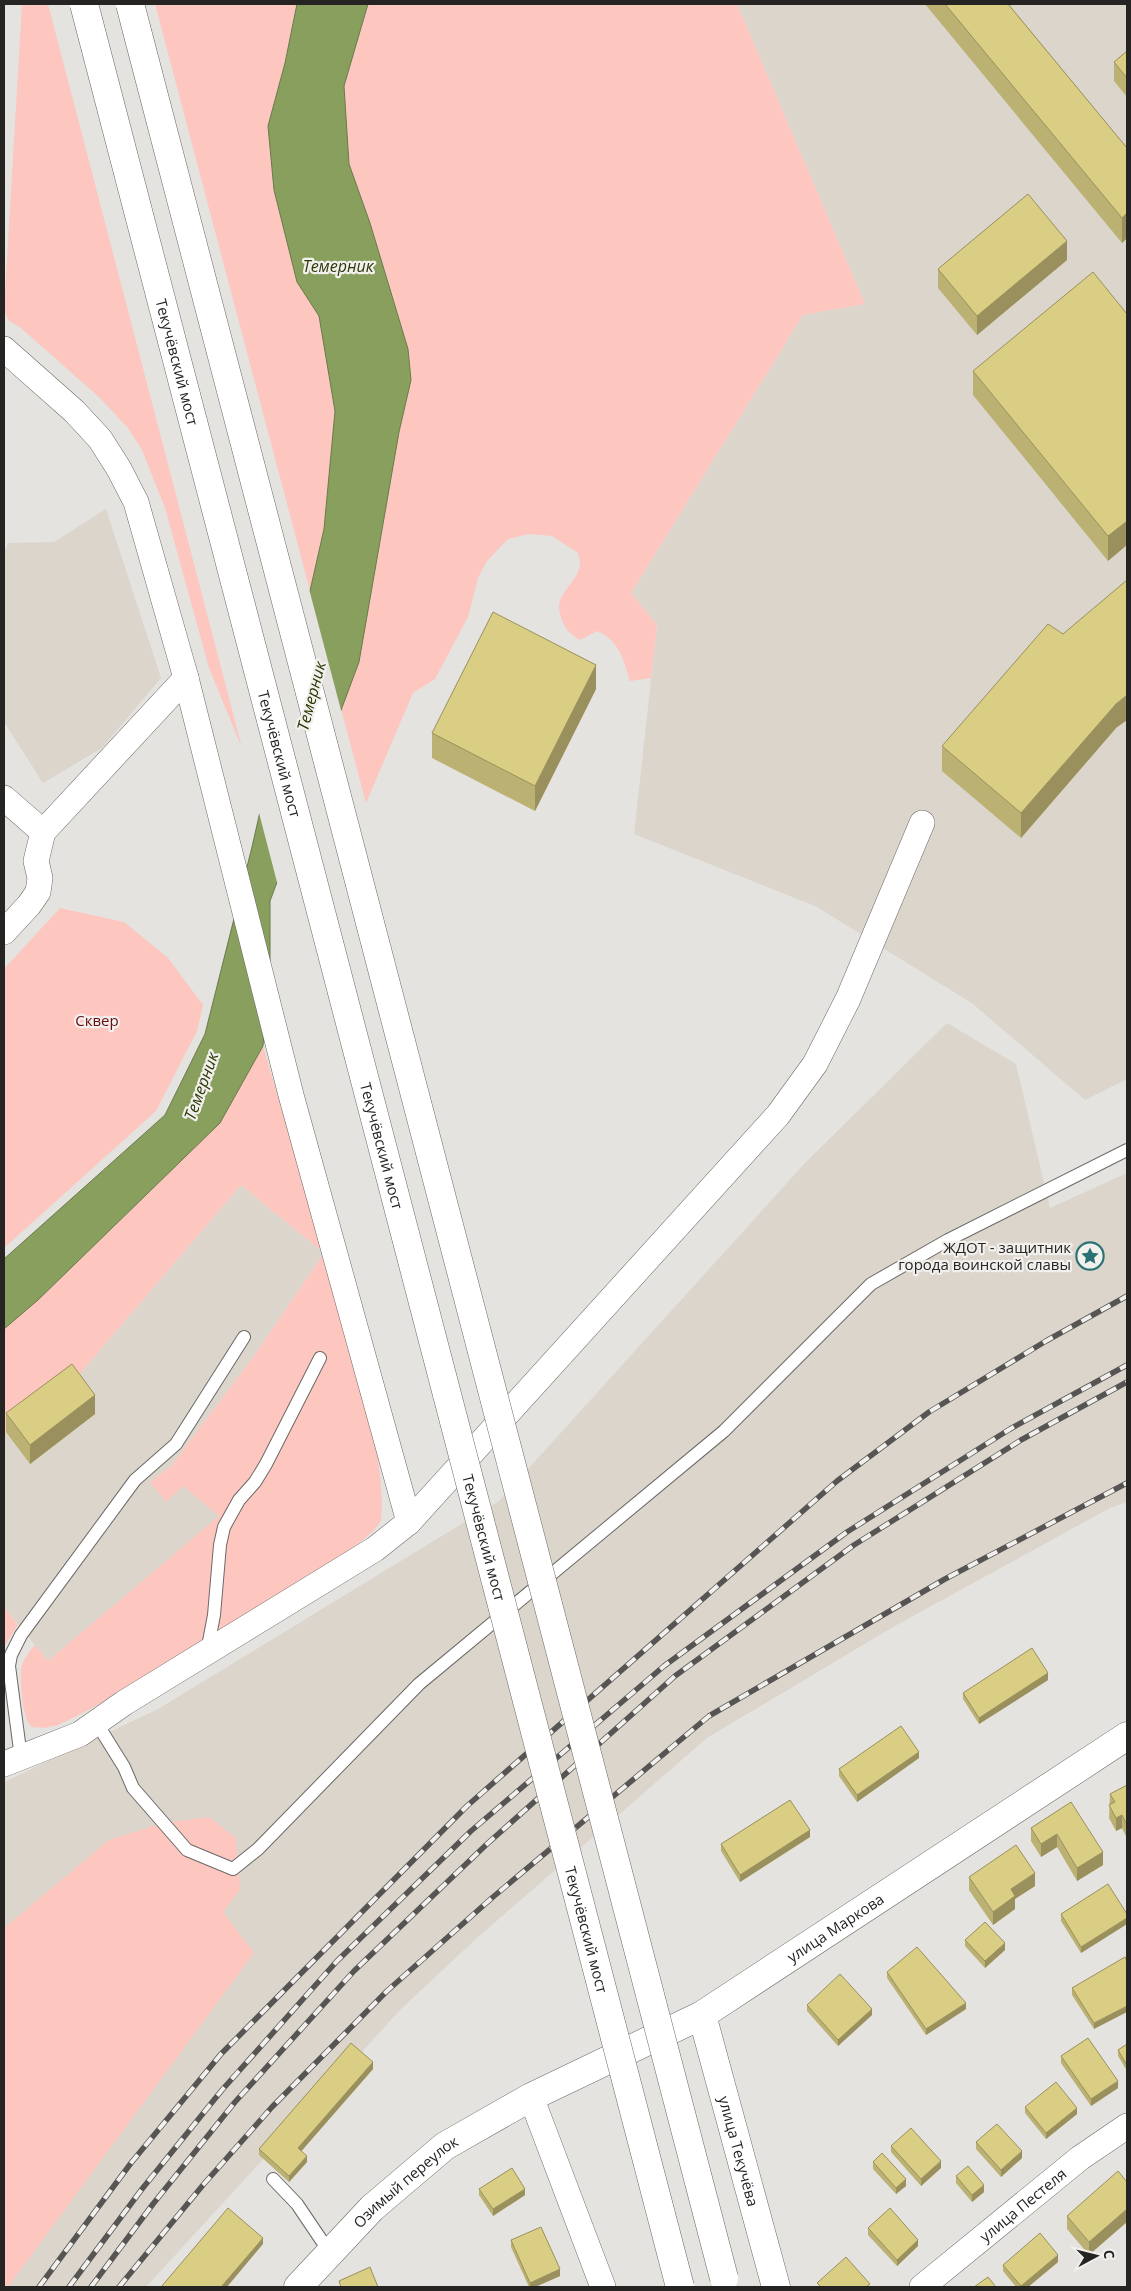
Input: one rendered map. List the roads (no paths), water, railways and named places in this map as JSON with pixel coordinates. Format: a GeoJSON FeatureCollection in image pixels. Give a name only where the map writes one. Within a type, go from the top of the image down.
{"type":"FeatureCollection","features":[{"type":"Feature","properties":{"kind":"main road","name":"Текучёвский мост"},"geometry":{"type":"LineString","coordinates":[[84,4],[680,2287]]}},
{"type":"Feature","properties":{"kind":"main road"},"geometry":{"type":"LineString","coordinates":[[130,4],[724,2278]]}},
{"type":"Feature","properties":{"kind":"main road","name":"улица Маркова"},"geometry":{"type":"LineString","coordinates":[[531,2096],[702,2014],[1127,1736]]}},
{"type":"Feature","properties":{"kind":"main road","name":"улица Текучёва"},"geometry":{"type":"LineString","coordinates":[[702,2014],[776,2287]]}},
{"type":"Feature","properties":{"kind":"main road","name":"Озимый переулок"},"geometry":{"type":"LineString","coordinates":[[301,2286],[372,2208],[445,2146],[531,2096]]}},
{"type":"Feature","properties":{"kind":"street"},"geometry":{"type":"LineString","coordinates":[[4,349],[74,411],[100,439],[119,469],[136,502],[186,678],[290,1095],[410,1522]]}},
{"type":"Feature","properties":{"kind":"street"},"geometry":{"type":"LineString","coordinates":[[4,932],[29,905],[38,892],[40,878],[36,861],[43,832],[186,678]]}},
{"type":"Feature","properties":{"kind":"street"},"geometry":{"type":"LineString","coordinates":[[4,798],[43,832]]}},
{"type":"Feature","properties":{"kind":"street"},"geometry":{"type":"LineString","coordinates":[[12,1761],[80,1734],[207,1652],[374,1549],[410,1522],[778,1115],[815,1064],[848,999],[922,823]]}},
{"type":"Feature","properties":{"kind":"street"},"geometry":{"type":"LineString","coordinates":[[531,2096],[603,2287]]}},
{"type":"Feature","properties":{"kind":"street","name":"улица Пестеля"},"geometry":{"type":"LineString","coordinates":[[922,2287],[1080,2158],[1127,2126]]}},
{"type":"Feature","properties":{"kind":"lane"},"geometry":{"type":"LineString","coordinates":[[96,1722],[124,1768],[133,1788],[187,1850],[233,1869],[258,1849],[419,1684],[724,1431],[871,1284],[948,1240],[1127,1150]]}},
{"type":"Feature","properties":{"kind":"lane"},"geometry":{"type":"LineString","coordinates":[[12,1761],[9,1679],[11,1655],[18,1641],[135,1480],[176,1444],[244,1337]]}},
{"type":"Feature","properties":{"kind":"lane"},"geometry":{"type":"LineString","coordinates":[[207,1652],[214,1615],[224,1527],[239,1500],[266,1464],[320,1358]]}},
{"type":"Feature","properties":{"kind":"lane"},"geometry":{"type":"LineString","coordinates":[[273,2179],[297,2204],[330,2253]]}},
{"type":"Feature","properties":{"kind":"water","name":"Темерник"},"geometry":{"type":"Polygon","coordinates":[[[297,4],[368,4],[344,86],[349,164],[370,223],[408,349],[411,380],[399,432],[359,662],[270,901],[270,959],[263,1046],[220,1123],[38,1300],[4,1329],[4,1259],[165,1115],[205,1034],[252,847],[324,529],[335,411],[319,316],[297,282],[274,190],[268,126],[285,63],[297,4]]]}},
{"type":"Feature","properties":{"kind":"railway"},"geometry":{"type":"LineString","coordinates":[[39,2287],[131,2163],[221,2054],[467,1806],[837,1481],[929,1412],[1046,1341],[1127,1296]]}},
{"type":"Feature","properties":{"kind":"railway"},"geometry":{"type":"LineString","coordinates":[[69,2287],[142,2189],[222,2090],[337,1961],[471,1831],[664,1666],[847,1532],[1010,1429],[1127,1365]]}},
{"type":"Feature","properties":{"kind":"railway"},"geometry":{"type":"LineString","coordinates":[[91,2287],[153,2204],[235,2102],[354,1971],[487,1844],[675,1676],[854,1545],[1021,1440],[1127,1382]]}},
{"type":"Feature","properties":{"kind":"railway"},"geometry":{"type":"LineString","coordinates":[[119,2287],[203,2185],[272,2107],[387,1991],[493,1897],[709,1716],[945,1579],[1127,1483]]}},
{"type":"Feature","properties":{"kind":"place","name":"ЖДОТ - защитник города воинской славы"},"geometry":{"type":"Point","coordinates":[1090,1256]}},
{"type":"Feature","properties":{"kind":"park label","name":"Сквер"},"geometry":{"type":"Point","coordinates":[97,1020]}}]}
